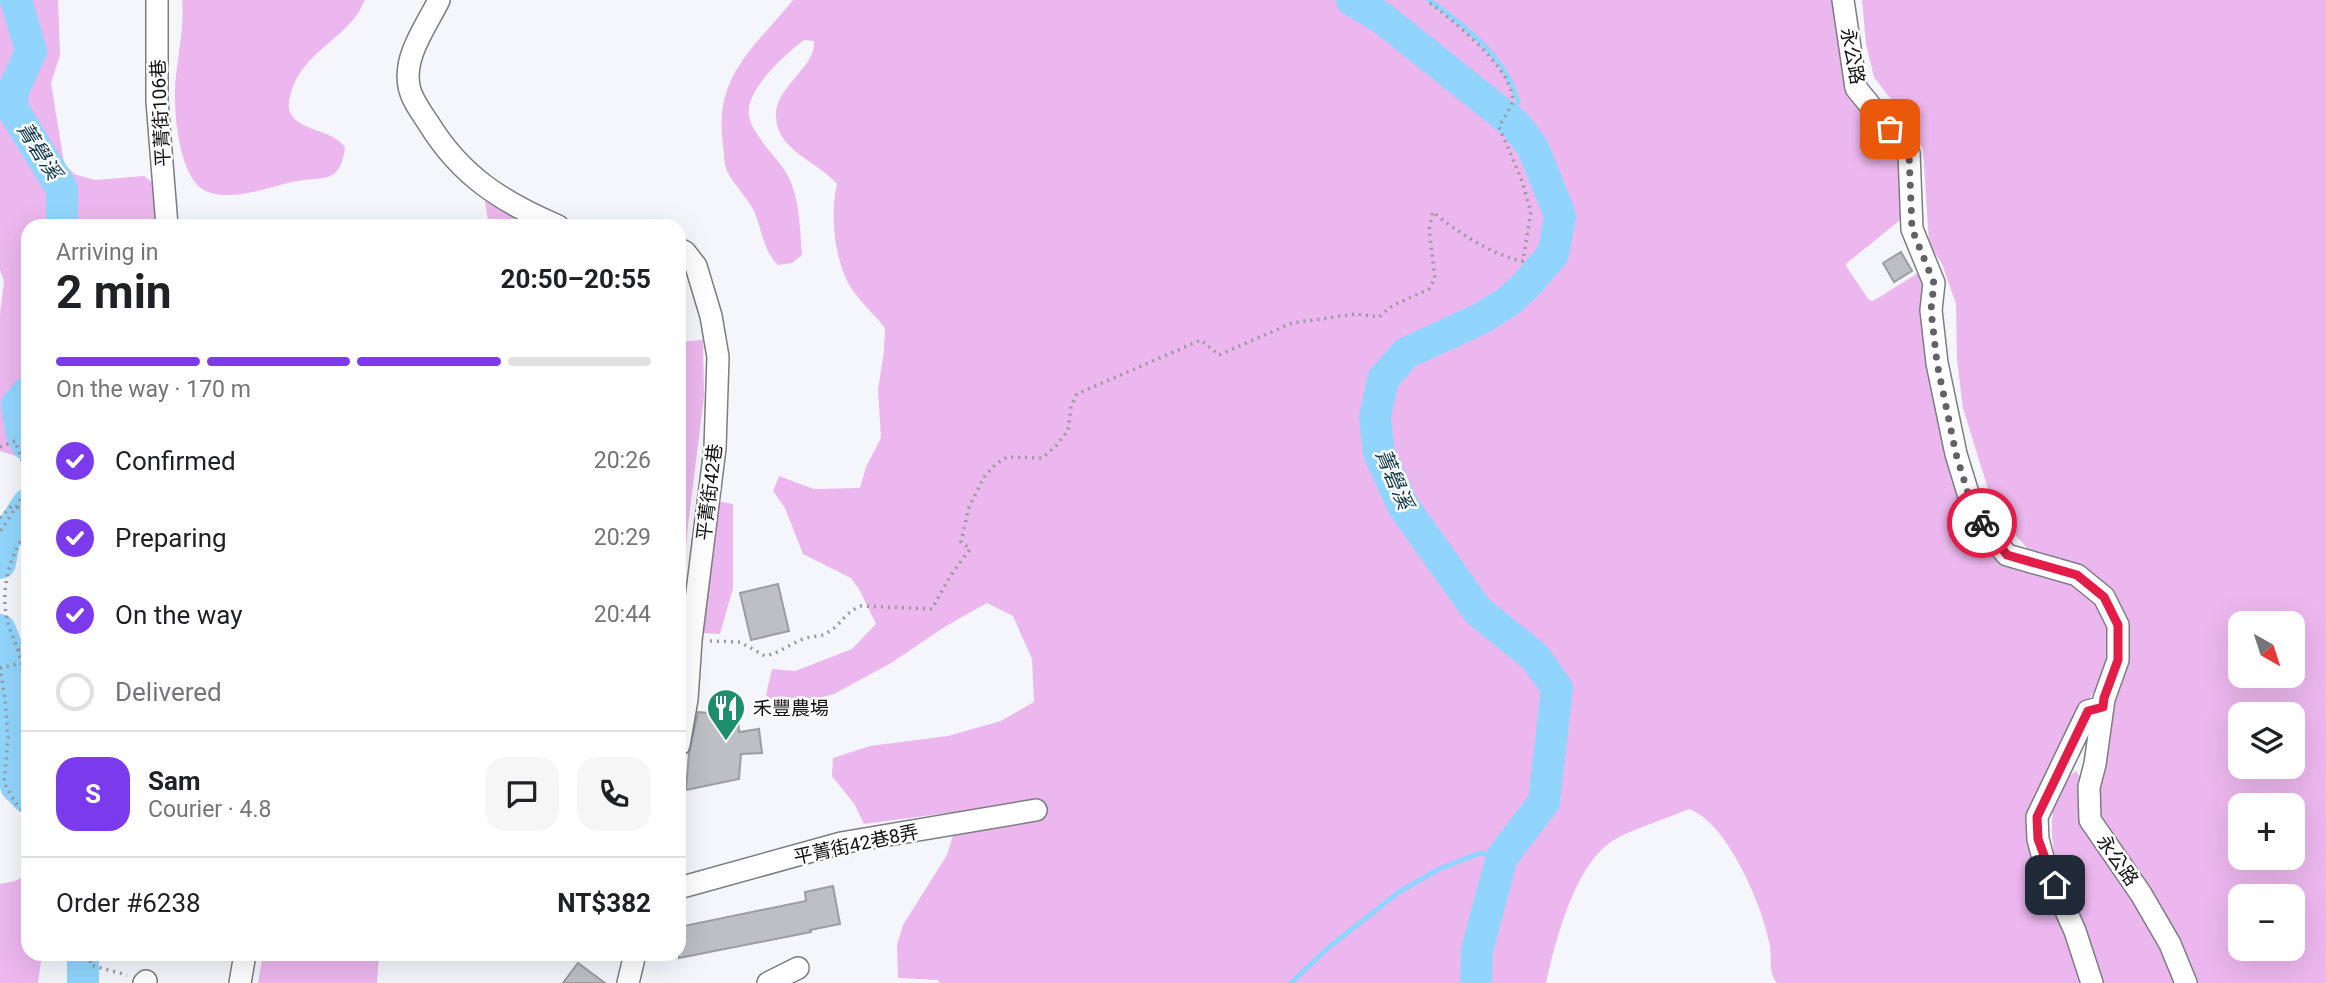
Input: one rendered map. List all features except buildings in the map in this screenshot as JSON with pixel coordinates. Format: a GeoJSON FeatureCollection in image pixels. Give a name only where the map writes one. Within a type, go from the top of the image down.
{"type":"FeatureCollection","features":[{"type":"Feature","properties":{"kind":"street","name":"平菁街106巷"},"geometry":{"type":"LineString","coordinates":[[157,0],[157,101],[166,219]]}},
{"type":"Feature","properties":{"kind":"street"},"geometry":{"type":"LineString","coordinates":[[439,0],[410,61],[409,85],[420,111],[445,150],[469,174],[504,200],[543,219]]}},
{"type":"Feature","properties":{"kind":"street","name":"永公路"},"geometry":{"type":"LineString","coordinates":[[1843,0],[1857,88],[1909,153],[1912,229],[1934,283],[1931,310],[1937,363],[1956,454],[1971,503],[1987,531],[2007,555],[2077,575],[2104,597],[2118,625],[2118,660],[2104,698],[2089,787],[2090,820],[2141,894],[2170,944],[2186,983]]}},
{"type":"Feature","properties":{"kind":"street","name":"平菁街42巷"},"geometry":{"type":"LineString","coordinates":[[686,253],[696,266],[711,316],[718,357],[715,448],[691,640],[686,705]]}},
{"type":"Feature","properties":{"kind":"street"},"geometry":{"type":"LineString","coordinates":[[2092,983],[2076,931],[2045,862],[2038,839],[2037,817],[2088,711],[2103,707]]}},
{"type":"Feature","properties":{"kind":"street","name":"平菁街42巷8弄"},"geometry":{"type":"LineString","coordinates":[[686,886],[841,844],[1036,810]]}},
{"type":"Feature","properties":{"kind":"street"},"geometry":{"type":"LineString","coordinates":[[240,983],[244,961]]}},
{"type":"Feature","properties":{"kind":"street"},"geometry":{"type":"LineString","coordinates":[[628,983],[633,961]]}},
{"type":"Feature","properties":{"kind":"street"},"geometry":{"type":"LineString","coordinates":[[768,983],[798,968]]}},
{"type":"Feature","properties":{"kind":"path"},"geometry":{"type":"LineString","coordinates":[[691,640],[740,642],[765,656],[775,654],[805,638],[824,635],[852,609],[862,606],[932,609],[951,575],[970,549],[961,542],[969,507],[984,477],[1007,457],[1042,458],[1055,447],[1068,431],[1071,407],[1077,394],[1201,340],[1219,355],[1292,323],[1356,314],[1379,317],[1392,306],[1429,289],[1435,278],[1429,229],[1433,212],[1450,226],[1510,259],[1523,261],[1531,212],[1521,178],[1499,127],[1512,102],[1511,91],[1495,61],[1449,17],[1426,0]]}},
{"type":"Feature","properties":{"kind":"path"},"geometry":{"type":"LineString","coordinates":[[0,447],[15,441],[21,455]]}},
{"type":"Feature","properties":{"kind":"path"},"geometry":{"type":"LineString","coordinates":[[0,532],[21,500]]}},
{"type":"Feature","properties":{"kind":"path"},"geometry":{"type":"LineString","coordinates":[[0,517],[12,506],[21,509]]}},
{"type":"Feature","properties":{"kind":"path"},"geometry":{"type":"LineString","coordinates":[[21,540],[10,565],[5,598],[7,619],[21,660]]}},
{"type":"Feature","properties":{"kind":"path"},"geometry":{"type":"LineString","coordinates":[[21,663],[0,667],[8,738],[4,782],[21,810]]}},
{"type":"Feature","properties":{"kind":"path"},"geometry":{"type":"LineString","coordinates":[[90,961],[90,965],[145,982]]}},
{"type":"Feature","properties":{"kind":"shaded area"},"geometry":{"type":"Polygon","coordinates":[[[0,0],[58,0],[60,55],[51,83],[64,163],[74,174],[95,180],[144,176],[154,184],[156,219],[21,219],[21,459],[0,451],[0,314],[4,281],[0,270],[0,0]]]}},
{"type":"Feature","properties":{"kind":"shaded area"},"geometry":{"type":"Polygon","coordinates":[[[182,0],[365,0],[349,25],[303,69],[289,101],[290,111],[296,120],[332,136],[345,147],[343,160],[334,174],[228,195],[208,192],[199,186],[185,162],[176,116],[175,90],[182,0]]]}},
{"type":"Feature","properties":{"kind":"shaded area"},"geometry":{"type":"Polygon","coordinates":[[[793,0],[1835,0],[1839,33],[1901,155],[1904,217],[1846,266],[1869,300],[1873,301],[1923,270],[1981,532],[2093,594],[2109,619],[2111,664],[2059,748],[2034,814],[2086,983],[1777,983],[1771,970],[1766,929],[1742,868],[1717,831],[1703,817],[1689,809],[1619,837],[1604,847],[1591,862],[1570,901],[1546,983],[940,983],[938,980],[898,978],[897,945],[903,925],[947,855],[954,832],[947,813],[864,824],[855,805],[832,776],[833,758],[870,746],[948,736],[1001,721],[1034,702],[1032,659],[1013,616],[987,603],[946,626],[891,663],[834,694],[782,708],[766,695],[772,669],[795,671],[852,649],[876,624],[851,578],[803,554],[785,508],[773,491],[779,476],[814,489],[860,488],[866,467],[881,438],[878,390],[885,328],[855,293],[843,270],[836,246],[834,220],[837,184],[791,147],[778,129],[777,106],[809,60],[814,41],[804,40],[777,63],[759,84],[749,106],[752,126],[790,179],[795,193],[802,255],[792,263],[778,265],[773,259],[754,211],[727,171],[725,161],[722,120],[724,99],[731,81],[752,48],[793,0]]]}},
{"type":"Feature","properties":{"kind":"shaded area"},"geometry":{"type":"Polygon","coordinates":[[[1862,0],[2326,0],[2326,983],[2198,983],[2177,943],[2102,825],[2096,805],[2098,790],[2106,766],[2115,687],[2128,631],[2042,556],[2029,550],[2006,525],[1988,489],[1963,408],[1957,360],[1956,304],[1942,264],[1929,244],[1923,149],[1874,77],[1866,44],[1862,0]]]}},
{"type":"Feature","properties":{"kind":"shaded area"},"geometry":{"type":"Polygon","coordinates":[[[488,197],[533,219],[488,219],[485,202],[488,197]]]}},
{"type":"Feature","properties":{"kind":"shaded area"},"geometry":{"type":"Polygon","coordinates":[[[703,340],[704,397],[686,547],[686,341],[703,340]]]}},
{"type":"Feature","properties":{"kind":"shaded area"},"geometry":{"type":"Polygon","coordinates":[[[716,501],[733,504],[733,588],[720,634],[702,633],[716,501]]]}},
{"type":"Feature","properties":{"kind":"shaded area"},"geometry":{"type":"Polygon","coordinates":[[[2076,771],[2080,777],[2080,816],[2132,898],[2177,983],[2097,983],[2067,904],[2053,843],[2053,814],[2060,790],[2076,771]]]}},
{"type":"Feature","properties":{"kind":"shaded area"},"geometry":{"type":"Polygon","coordinates":[[[21,878],[21,961],[41,961],[38,983],[0,983],[0,884],[21,878]]]}},
{"type":"Feature","properties":{"kind":"shaded area"},"geometry":{"type":"Polygon","coordinates":[[[262,961],[379,961],[377,983],[258,983],[262,961]]]}},
{"type":"Feature","properties":{"kind":"waterway","name":"菁礐溪"},"geometry":{"type":"LineString","coordinates":[[16,0],[31,51],[13,91],[12,108],[62,189],[62,219]]}},
{"type":"Feature","properties":{"kind":"waterway","name":"菁礐溪"},"geometry":{"type":"LineString","coordinates":[[1352,0],[1382,18],[1516,125],[1533,148],[1560,218],[1553,254],[1509,301],[1480,319],[1406,353],[1383,379],[1375,417],[1379,453],[1403,506],[1478,611],[1535,657],[1557,688],[1544,802],[1502,857],[1477,950],[1476,983]]}},
{"type":"Feature","properties":{"kind":"waterway"},"geometry":{"type":"LineString","coordinates":[[1429,0],[1483,44],[1505,72],[1518,103]]}},
{"type":"Feature","properties":{"kind":"waterway"},"geometry":{"type":"LineString","coordinates":[[1523,117],[1533,148]]}},
{"type":"Feature","properties":{"kind":"waterway","name":"菁礐溪"},"geometry":{"type":"LineString","coordinates":[[21,400],[17,405],[21,428]]}},
{"type":"Feature","properties":{"kind":"waterway","name":"菁礐溪"},"geometry":{"type":"LineString","coordinates":[[0,563],[4,541],[21,515]]}},
{"type":"Feature","properties":{"kind":"waterway","name":"菁礐溪"},"geometry":{"type":"LineString","coordinates":[[0,630],[12,661],[16,694],[16,786],[21,791]]}},
{"type":"Feature","properties":{"kind":"waterway"},"geometry":{"type":"LineString","coordinates":[[0,695],[16,694]]}},
{"type":"Feature","properties":{"kind":"waterway"},"geometry":{"type":"LineString","coordinates":[[1291,983],[1329,947],[1399,892],[1439,869],[1480,853],[1502,857]]}},
{"type":"Feature","properties":{"kind":"waterway","name":"菁礐溪"},"geometry":{"type":"LineString","coordinates":[[83,961],[83,983]]}},
{"type":"Feature","properties":{"kind":"way so far"},"geometry":{"type":"LineString","coordinates":[[1890,129],[1909,153],[1912,229],[1934,283],[1931,310],[1937,363],[1956,454],[1971,503],[1982,523]]}},
{"type":"Feature","properties":{"kind":"place","name":"禾豐農場"},"geometry":{"type":"Point","coordinates":[726,742]}},
{"type":"Feature","properties":{"kind":"route"},"geometry":{"type":"LineString","coordinates":[[1982,523],[2007,555],[2077,575],[2104,597],[2118,625],[2118,660],[2103,707],[2088,711],[2037,817],[2038,839],[2055,885]]}}]}
